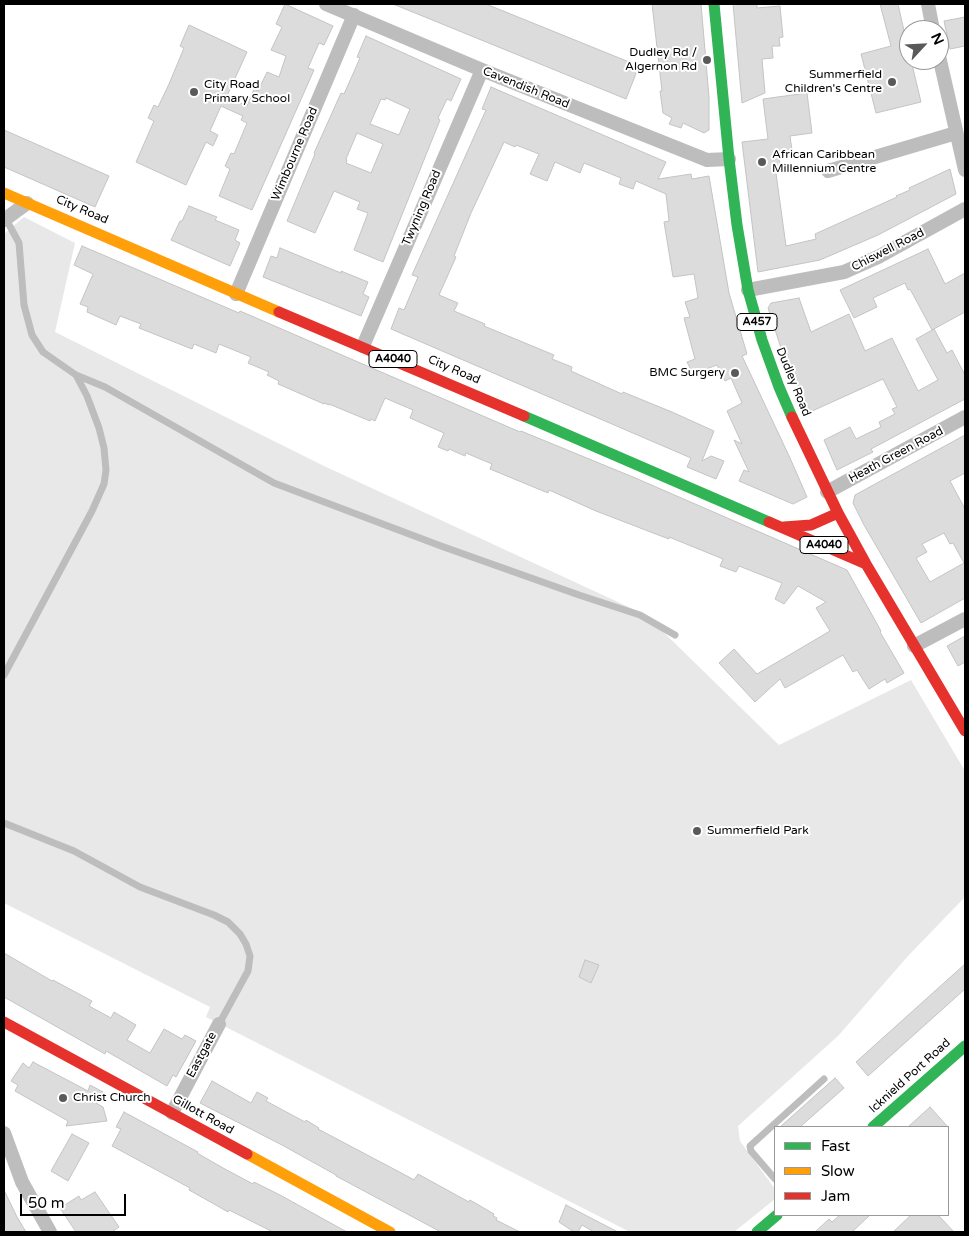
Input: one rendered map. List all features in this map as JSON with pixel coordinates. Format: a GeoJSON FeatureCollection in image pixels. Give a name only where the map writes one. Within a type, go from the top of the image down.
{"type":"FeatureCollection","features":[{"type":"Feature","properties":{"kind":"main road","name":"Dudley Road"},"geometry":{"type":"LineString","coordinates":[[714,4],[729,159],[748,290],[762,340],[779,388],[827,492],[866,564],[965,731]]}},
{"type":"Feature","properties":{"kind":"main road","name":"City Road"},"geometry":{"type":"LineString","coordinates":[[4,193],[95,230],[236,294],[363,346],[866,564]]}},
{"type":"Feature","properties":{"kind":"main road","name":"City Road"},"geometry":{"type":"LineString","coordinates":[[782,527],[811,525],[838,513]]}},
{"type":"Feature","properties":{"kind":"main road","name":"Gillott Road"},"geometry":{"type":"LineString","coordinates":[[4,1022],[390,1232]]}},
{"type":"Feature","properties":{"kind":"main road","name":"Icknield Port Road"},"geometry":{"type":"LineString","coordinates":[[874,1126],[965,1046]]}},
{"type":"Feature","properties":{"kind":"main road"},"geometry":{"type":"LineString","coordinates":[[757,1232],[776,1216]]}},
{"type":"Feature","properties":{"kind":"street","name":"Cavendish Road"},"geometry":{"type":"LineString","coordinates":[[326,4],[482,70],[707,160],[729,159]]}},
{"type":"Feature","properties":{"kind":"street"},"geometry":{"type":"LineString","coordinates":[[928,4],[931,20]]}},
{"type":"Feature","properties":{"kind":"street","name":"Wimbourne Road"},"geometry":{"type":"LineString","coordinates":[[236,294],[354,15]]}},
{"type":"Feature","properties":{"kind":"street","name":"Twyning Road"},"geometry":{"type":"LineString","coordinates":[[363,346],[482,70]]}},
{"type":"Feature","properties":{"kind":"street"},"geometry":{"type":"LineString","coordinates":[[942,70],[965,170]]}},
{"type":"Feature","properties":{"kind":"street"},"geometry":{"type":"LineString","coordinates":[[828,171],[956,134]]}},
{"type":"Feature","properties":{"kind":"street"},"geometry":{"type":"LineString","coordinates":[[5,220],[27,203]]}},
{"type":"Feature","properties":{"kind":"street","name":"Chiswell Road"},"geometry":{"type":"LineString","coordinates":[[748,290],[844,272],[878,257],[965,209]]}},
{"type":"Feature","properties":{"kind":"street","name":"Heath Green Road"},"geometry":{"type":"LineString","coordinates":[[827,492],[965,417]]}},
{"type":"Feature","properties":{"kind":"street"},"geometry":{"type":"LineString","coordinates":[[914,646],[965,619]]}},
{"type":"Feature","properties":{"kind":"street","name":"Eastgate"},"geometry":{"type":"LineString","coordinates":[[172,1113],[218,1024]]}},
{"type":"Feature","properties":{"kind":"street"},"geometry":{"type":"LineString","coordinates":[[4,1133],[22,1182],[50,1232]]}},
{"type":"Feature","properties":{"kind":"lane"},"geometry":{"type":"LineString","coordinates":[[5,220],[19,243],[24,305],[32,335],[43,352],[76,375],[105,387],[274,483],[441,546],[580,596],[640,615],[675,635]]}},
{"type":"Feature","properties":{"kind":"lane"},"geometry":{"type":"LineString","coordinates":[[4,675],[92,511],[104,484],[106,470],[104,448],[99,428],[76,375]]}},
{"type":"Feature","properties":{"kind":"lane"},"geometry":{"type":"LineString","coordinates":[[4,823],[74,851],[140,888],[228,922],[240,934],[250,956],[248,971],[218,1024]]}},
{"type":"Feature","properties":{"kind":"lane"},"geometry":{"type":"LineString","coordinates":[[774,1178],[750,1151],[750,1146],[824,1079]]}},
{"type":"Feature","properties":{"kind":"shaded area","name":"Summerfield Park"},"geometry":{"type":"Polygon","coordinates":[[[24,217],[75,243],[55,332],[324,466],[646,615],[779,745],[911,680],[965,771],[965,897],[908,956],[838,1036],[738,1126],[740,1141],[774,1188],[774,1200],[734,1232],[630,1232],[206,1017],[210,1007],[4,903],[4,234],[24,217]]]}},
{"type":"Feature","properties":{"kind":"building"},"geometry":{"type":"Polygon","coordinates":[[[285,4],[333,26],[324,45],[319,43],[308,68],[314,70],[252,210],[219,196],[230,169],[225,166],[231,153],[234,154],[247,123],[241,120],[243,116],[221,106],[210,131],[218,135],[213,146],[206,142],[186,185],[136,162],[154,121],[148,118],[154,105],[158,107],[169,84],[184,48],[180,46],[189,25],[247,52],[227,96],[247,106],[254,89],[258,91],[267,72],[279,77],[286,56],[271,50],[282,27],[276,24],[285,4]]]}},
{"type":"Feature","properties":{"kind":"building"},"geometry":{"type":"Polygon","coordinates":[[[393,4],[486,4],[639,66],[626,99],[393,4]]]}},
{"type":"Feature","properties":{"kind":"building"},"geometry":{"type":"Polygon","coordinates":[[[652,4],[701,4],[709,97],[709,130],[704,133],[683,123],[681,128],[669,124],[672,118],[663,113],[652,4]]]}},
{"type":"Feature","properties":{"kind":"building"},"geometry":{"type":"Polygon","coordinates":[[[733,4],[757,4],[757,8],[780,6],[783,37],[779,38],[780,46],[772,46],[773,58],[762,59],[765,93],[742,103],[733,4]]]}},
{"type":"Feature","properties":{"kind":"building","name":"Summerfield Children's Centre"},"geometry":{"type":"Polygon","coordinates":[[[880,4],[898,4],[902,20],[899,20],[899,70],[913,70],[921,102],[876,113],[861,54],[891,46],[880,4]]]}},
{"type":"Feature","properties":{"kind":"building"},"geometry":{"type":"Polygon","coordinates":[[[965,17],[965,46],[950,49],[949,20],[965,17]]]}},
{"type":"Feature","properties":{"kind":"building"},"geometry":{"type":"Polygon","coordinates":[[[366,36],[461,79],[451,101],[447,99],[438,118],[440,120],[383,262],[354,250],[368,213],[357,209],[360,202],[334,191],[315,233],[287,221],[314,153],[341,93],[344,94],[360,58],[357,57],[366,36]],[[386,98],[385,100],[381,99],[370,124],[399,135],[410,109],[386,98]],[[357,133],[346,163],[371,173],[383,144],[357,133]]]}},
{"type":"Feature","properties":{"kind":"building"},"geometry":{"type":"Polygon","coordinates":[[[491,87],[666,162],[658,179],[691,174],[692,179],[709,176],[729,293],[747,354],[742,356],[807,497],[793,504],[739,481],[744,470],[749,472],[734,440],[742,444],[727,411],[742,403],[731,378],[725,381],[717,365],[693,374],[687,362],[695,359],[684,318],[690,317],[685,302],[698,298],[694,274],[673,277],[664,222],[669,221],[666,194],[636,181],[633,189],[619,184],[621,178],[584,163],[580,173],[555,162],[547,181],[530,174],[539,154],[504,142],[471,213],[454,256],[456,257],[439,295],[458,303],[454,311],[485,324],[484,326],[554,355],[552,359],[572,367],[571,371],[714,431],[702,461],[711,456],[724,461],[716,479],[687,467],[691,458],[391,329],[399,308],[404,310],[418,277],[412,275],[486,110],[482,109],[491,87]]]}},
{"type":"Feature","properties":{"kind":"building"},"geometry":{"type":"Polygon","coordinates":[[[807,93],[812,133],[790,136],[793,157],[779,158],[780,166],[775,166],[786,246],[816,239],[815,234],[897,197],[910,190],[909,188],[950,169],[956,194],[878,235],[820,260],[758,272],[742,142],[768,139],[763,99],[807,93]]]}},
{"type":"Feature","properties":{"kind":"building"},"geometry":{"type":"Polygon","coordinates":[[[4,130],[109,176],[95,207],[4,167],[4,130]]]}},
{"type":"Feature","properties":{"kind":"building"},"geometry":{"type":"Polygon","coordinates":[[[189,206],[217,217],[215,220],[239,230],[235,240],[240,243],[230,266],[171,240],[189,206]]]}},
{"type":"Feature","properties":{"kind":"building"},"geometry":{"type":"Polygon","coordinates":[[[82,246],[239,313],[240,311],[520,432],[633,477],[847,570],[904,673],[887,683],[885,679],[869,689],[857,670],[853,672],[843,655],[785,688],[780,679],[755,702],[719,663],[734,649],[757,674],[830,631],[816,608],[826,602],[798,586],[784,604],[775,599],[782,583],[739,566],[736,572],[720,566],[723,559],[596,511],[549,490],[548,493],[490,469],[492,464],[466,453],[465,456],[449,449],[448,451],[438,447],[444,433],[410,418],[413,410],[385,398],[375,421],[371,419],[370,421],[278,384],[279,381],[267,375],[269,372],[248,363],[251,357],[219,344],[216,353],[194,344],[192,349],[139,328],[141,324],[120,316],[116,325],[87,312],[88,307],[80,304],[93,274],[74,265],[82,246]]]}},
{"type":"Feature","properties":{"kind":"building"},"geometry":{"type":"Polygon","coordinates":[[[280,248],[368,282],[363,294],[369,297],[361,316],[263,277],[271,256],[277,258],[280,248]]]}},
{"type":"Feature","properties":{"kind":"building"},"geometry":{"type":"Polygon","coordinates":[[[928,249],[945,284],[965,273],[965,312],[932,330],[905,283],[873,298],[877,307],[854,318],[840,290],[928,249]]]}},
{"type":"Feature","properties":{"kind":"building"},"geometry":{"type":"Polygon","coordinates":[[[799,298],[811,332],[849,314],[865,351],[892,338],[918,391],[938,380],[916,339],[934,329],[947,353],[952,350],[965,375],[965,399],[871,449],[873,452],[837,470],[824,440],[850,427],[856,439],[881,427],[879,422],[895,414],[892,409],[897,407],[883,379],[810,412],[780,345],[768,308],[771,303],[799,298]]]}},
{"type":"Feature","properties":{"kind":"building"},"geometry":{"type":"Polygon","coordinates":[[[965,435],[965,473],[950,481],[965,509],[965,598],[921,623],[864,525],[853,503],[855,495],[965,435]],[[944,533],[922,544],[927,552],[916,558],[930,582],[964,563],[953,543],[950,544],[944,533]]]}},
{"type":"Feature","properties":{"kind":"building"},"geometry":{"type":"Polygon","coordinates":[[[965,636],[965,662],[958,666],[947,646],[965,636]]]}},
{"type":"Feature","properties":{"kind":"building"},"geometry":{"type":"Polygon","coordinates":[[[4,953],[52,981],[92,1001],[89,1006],[111,1018],[114,1012],[136,1025],[127,1040],[150,1053],[164,1029],[182,1039],[185,1035],[196,1041],[176,1077],[173,1075],[167,1086],[106,1051],[105,1054],[4,997],[4,953]]]}},
{"type":"Feature","properties":{"kind":"building"},"geometry":{"type":"Polygon","coordinates":[[[585,960],[599,965],[591,983],[579,977],[585,960]]]}},
{"type":"Feature","properties":{"kind":"building"},"geometry":{"type":"Polygon","coordinates":[[[965,964],[965,989],[868,1076],[856,1062],[965,964]]]}},
{"type":"Feature","properties":{"kind":"building","name":"Christ Church"},"geometry":{"type":"Polygon","coordinates":[[[33,1062],[88,1091],[90,1085],[103,1092],[96,1103],[103,1107],[107,1121],[66,1126],[68,1121],[15,1091],[18,1085],[11,1081],[23,1063],[29,1068],[33,1062]]]}},
{"type":"Feature","properties":{"kind":"building"},"geometry":{"type":"Polygon","coordinates":[[[835,1078],[844,1088],[801,1126],[781,1126],[835,1078]]]}},
{"type":"Feature","properties":{"kind":"building"},"geometry":{"type":"Polygon","coordinates":[[[212,1081],[251,1103],[257,1092],[268,1098],[266,1101],[305,1122],[306,1120],[318,1129],[414,1180],[418,1174],[469,1202],[470,1200],[494,1214],[493,1216],[497,1218],[496,1220],[520,1232],[441,1232],[282,1145],[200,1103],[212,1081]]]}},
{"type":"Feature","properties":{"kind":"building"},"geometry":{"type":"Polygon","coordinates":[[[930,1107],[947,1126],[909,1126],[930,1107]]]}},
{"type":"Feature","properties":{"kind":"building"},"geometry":{"type":"Polygon","coordinates":[[[124,1112],[198,1152],[223,1168],[253,1184],[254,1182],[280,1195],[347,1232],[273,1232],[229,1210],[228,1212],[189,1190],[190,1188],[112,1146],[121,1129],[116,1127],[124,1112]]]}},
{"type":"Feature","properties":{"kind":"building"},"geometry":{"type":"Polygon","coordinates":[[[72,1134],[89,1143],[68,1181],[51,1171],[72,1134]]]}},
{"type":"Feature","properties":{"kind":"building"},"geometry":{"type":"Polygon","coordinates":[[[4,1190],[17,1217],[26,1232],[4,1232],[4,1190]]]}},
{"type":"Feature","properties":{"kind":"building"},"geometry":{"type":"Polygon","coordinates":[[[95,1192],[119,1227],[112,1232],[76,1232],[60,1208],[79,1196],[81,1200],[95,1192]]]}},
{"type":"Feature","properties":{"kind":"building"},"geometry":{"type":"Polygon","coordinates":[[[566,1205],[618,1232],[594,1232],[582,1225],[578,1232],[574,1232],[559,1222],[566,1205]]]}},
{"type":"Feature","properties":{"kind":"building"},"geometry":{"type":"Polygon","coordinates":[[[839,1216],[869,1216],[852,1232],[815,1232],[829,1219],[832,1222],[839,1216]]]}},
{"type":"Feature","properties":{"kind":"building"},"geometry":{"type":"Polygon","coordinates":[[[910,1216],[939,1216],[954,1232],[893,1232],[910,1216]]]}},
{"type":"Feature","properties":{"kind":"traffic: fast"},"geometry":{"type":"LineString","coordinates":[[714,4],[729,159],[737,225],[748,290],[762,340],[792,417]]}},
{"type":"Feature","properties":{"kind":"traffic: fast"},"geometry":{"type":"LineString","coordinates":[[524,416],[769,522]]}},
{"type":"Feature","properties":{"kind":"traffic: fast"},"geometry":{"type":"LineString","coordinates":[[874,1126],[965,1046]]}},
{"type":"Feature","properties":{"kind":"traffic: fast"},"geometry":{"type":"LineString","coordinates":[[757,1232],[776,1216]]}},
{"type":"Feature","properties":{"kind":"traffic: slow"},"geometry":{"type":"LineString","coordinates":[[4,193],[279,312]]}},
{"type":"Feature","properties":{"kind":"traffic: slow"},"geometry":{"type":"LineString","coordinates":[[247,1154],[390,1232]]}},
{"type":"Feature","properties":{"kind":"traffic: jam"},"geometry":{"type":"LineString","coordinates":[[279,312],[524,416]]}},
{"type":"Feature","properties":{"kind":"traffic: jam"},"geometry":{"type":"LineString","coordinates":[[792,417],[838,513],[866,564],[965,731]]}},
{"type":"Feature","properties":{"kind":"traffic: jam"},"geometry":{"type":"LineString","coordinates":[[784,527],[811,525],[838,513]]}},
{"type":"Feature","properties":{"kind":"traffic: jam"},"geometry":{"type":"LineString","coordinates":[[769,522],[866,564]]}},
{"type":"Feature","properties":{"kind":"traffic: jam"},"geometry":{"type":"LineString","coordinates":[[4,1022],[247,1154]]}},
{"type":"Feature","properties":{"kind":"place","name":"Dudley Rd / Algernon Rd"},"geometry":{"type":"Point","coordinates":[707,60]}},
{"type":"Feature","properties":{"kind":"place","name":"Summerfield Children's Centre"},"geometry":{"type":"Point","coordinates":[892,82]}},
{"type":"Feature","properties":{"kind":"place","name":"City Road Primary School"},"geometry":{"type":"Point","coordinates":[194,92]}},
{"type":"Feature","properties":{"kind":"place","name":"African Caribbean Millennium Centre"},"geometry":{"type":"Point","coordinates":[762,162]}},
{"type":"Feature","properties":{"kind":"place","name":"BMC Surgery"},"geometry":{"type":"Point","coordinates":[735,373]}},
{"type":"Feature","properties":{"kind":"place","name":"Summerfield Park"},"geometry":{"type":"Point","coordinates":[697,831]}},
{"type":"Feature","properties":{"kind":"place","name":"Christ Church"},"geometry":{"type":"Point","coordinates":[63,1098]}}]}
